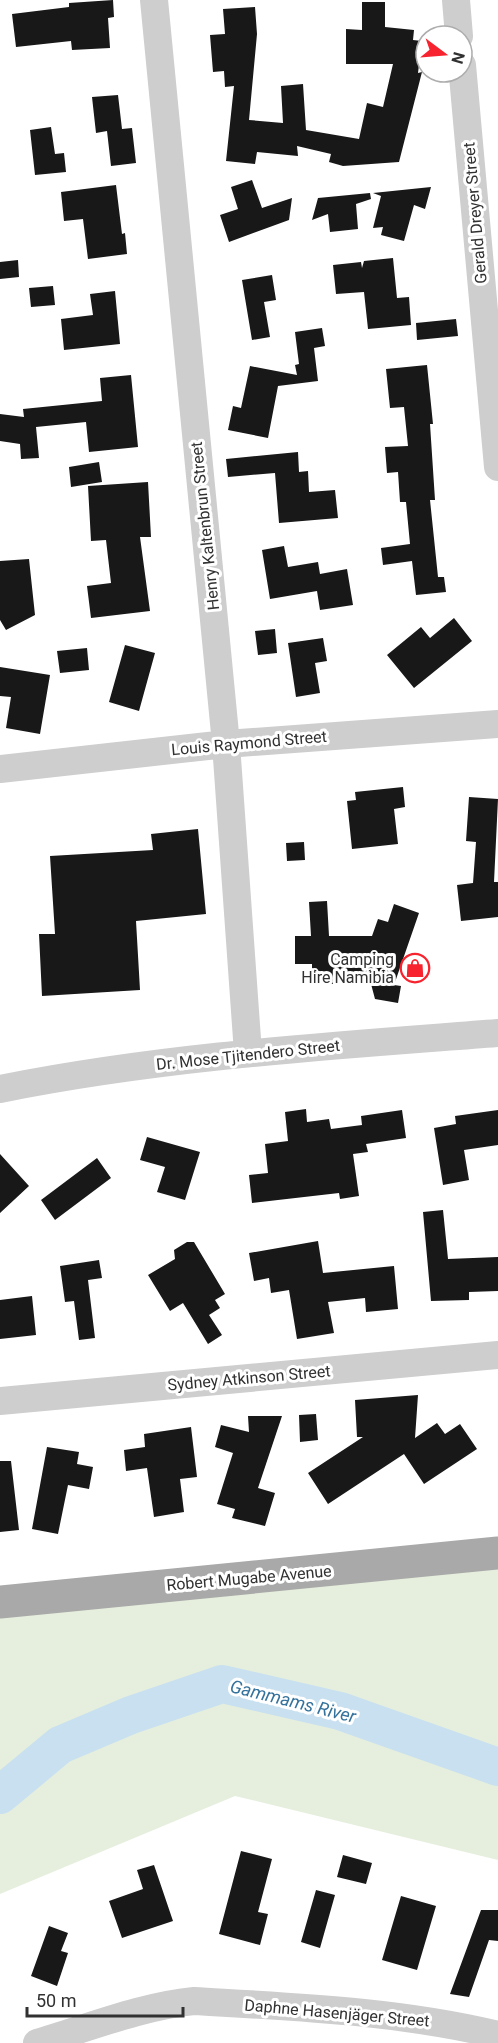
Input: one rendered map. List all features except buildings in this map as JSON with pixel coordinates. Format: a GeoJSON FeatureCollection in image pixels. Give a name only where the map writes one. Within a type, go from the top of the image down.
{"type":"FeatureCollection","features":[{"type":"Feature","properties":{"kind":"main road","name":"Robert Mugabe Avenue"},"geometry":{"type":"LineString","coordinates":[[0,1602],[498,1553]]}},
{"type":"Feature","properties":{"kind":"street","name":"Henry Kaltenbrun Street"},"geometry":{"type":"LineString","coordinates":[[154,0],[226,744],[248,1053]]}},
{"type":"Feature","properties":{"kind":"street"},"geometry":{"type":"LineString","coordinates":[[456,0],[458,24]]}},
{"type":"Feature","properties":{"kind":"street","name":"Gerald Dreyer Street"},"geometry":{"type":"LineString","coordinates":[[464,84],[498,467]]}},
{"type":"Feature","properties":{"kind":"street","name":"Louis Raymond Street"},"geometry":{"type":"LineString","coordinates":[[0,769],[226,744],[498,724]]}},
{"type":"Feature","properties":{"kind":"street","name":"Dr. Mose Tjitendero Street"},"geometry":{"type":"LineString","coordinates":[[0,1089],[73,1074],[248,1053],[498,1033]]}},
{"type":"Feature","properties":{"kind":"street","name":"Sydney Atkinson Street"},"geometry":{"type":"LineString","coordinates":[[0,1401],[498,1355]]}},
{"type":"Feature","properties":{"kind":"street","name":"Daphne Hasenjäger Street"},"geometry":{"type":"LineString","coordinates":[[37,2043],[149,2009],[172,2003],[194,2001],[366,2014],[455,2024],[498,2035]]}},
{"type":"Feature","properties":{"kind":"green space"},"geometry":{"type":"Polygon","coordinates":[[[498,1553],[498,1860],[235,1796],[0,1894],[0,1602],[498,1553]]]}},
{"type":"Feature","properties":{"kind":"waterway","name":"Gammams River"},"geometry":{"type":"LineString","coordinates":[[0,1795],[60,1745],[131,1715],[222,1684],[340,1711],[498,1767]]}},
{"type":"Feature","properties":{"kind":"place","name":"Camping Hire Namibia"},"geometry":{"type":"Point","coordinates":[415,968]}}]}
